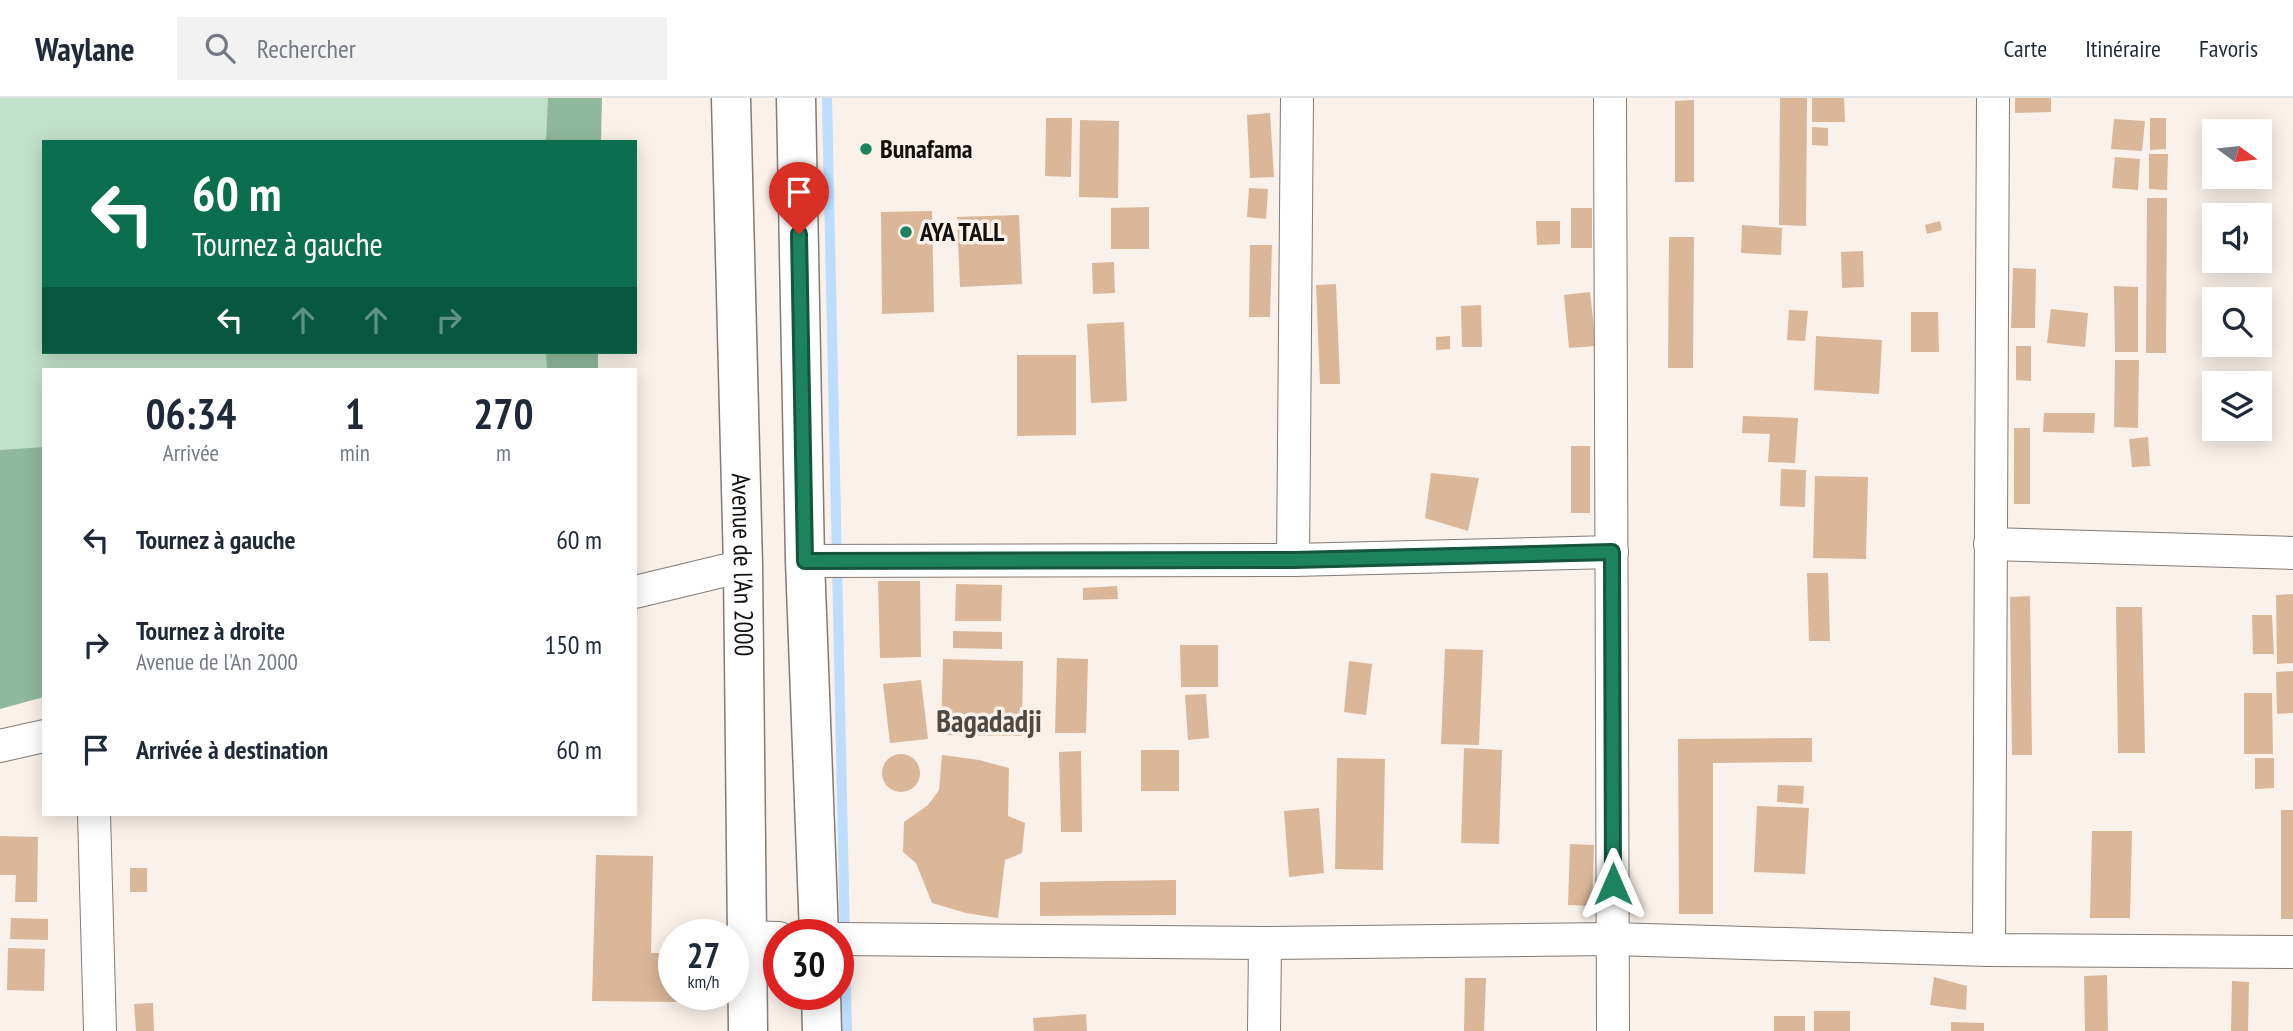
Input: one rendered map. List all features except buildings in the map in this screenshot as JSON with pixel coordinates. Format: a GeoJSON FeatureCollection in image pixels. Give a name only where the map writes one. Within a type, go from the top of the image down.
{"type":"FeatureCollection","features":[{"type":"Feature","properties":{"kind":"main road","name":"Avenue de l'An 2000"},"geometry":{"type":"LineString","coordinates":[[732,98],[743,566],[763,937],[748,1031]]}},
{"type":"Feature","properties":{"kind":"main road"},"geometry":{"type":"LineString","coordinates":[[796,98],[805,561],[818,919]]}},
{"type":"Feature","properties":{"kind":"main road"},"geometry":{"type":"LineString","coordinates":[[821,1010],[821,1031]]}},
{"type":"Feature","properties":{"kind":"street"},"geometry":{"type":"LineString","coordinates":[[1293,560],[1297,98]]}},
{"type":"Feature","properties":{"kind":"street"},"geometry":{"type":"LineString","coordinates":[[1609,98],[1613,1031]]}},
{"type":"Feature","properties":{"kind":"street"},"geometry":{"type":"LineString","coordinates":[[1989,950],[1993,98]]}},
{"type":"Feature","properties":{"kind":"street"},"geometry":{"type":"LineString","coordinates":[[1990,544],[2293,554]]}},
{"type":"Feature","properties":{"kind":"street"},"geometry":{"type":"LineString","coordinates":[[805,561],[1293,560],[1612,552]]}},
{"type":"Feature","properties":{"kind":"street"},"geometry":{"type":"LineString","coordinates":[[637,592],[743,566]]}},
{"type":"Feature","properties":{"kind":"street"},"geometry":{"type":"LineString","coordinates":[[0,746],[42,736]]}},
{"type":"Feature","properties":{"kind":"street"},"geometry":{"type":"LineString","coordinates":[[94,816],[100,1031]]}},
{"type":"Feature","properties":{"kind":"street"},"geometry":{"type":"LineString","coordinates":[[854,939],[1265,943],[1613,939],[1989,950],[2293,952]]}},
{"type":"Feature","properties":{"kind":"street"},"geometry":{"type":"LineString","coordinates":[[1264,1031],[1265,943]]}},
{"type":"Feature","properties":{"kind":"green space"},"geometry":{"type":"Polygon","coordinates":[[[0,98],[565,98],[566,140],[42,140],[42,354],[572,354],[572,368],[42,368],[42,457],[0,459],[0,98]]]}},
{"type":"Feature","properties":{"kind":"green space"},"geometry":{"type":"Polygon","coordinates":[[[548,98],[602,98],[601,140],[546,140],[548,98]]]}},
{"type":"Feature","properties":{"kind":"green space"},"geometry":{"type":"Polygon","coordinates":[[[546,354],[598,354],[598,368],[547,368],[546,354]]]}},
{"type":"Feature","properties":{"kind":"green space"},"geometry":{"type":"Polygon","coordinates":[[[42,447],[42,698],[0,709],[0,450],[42,447]]]}},
{"type":"Feature","properties":{"kind":"waterway"},"geometry":{"type":"LineString","coordinates":[[827,98],[847,1031]]}},
{"type":"Feature","properties":{"kind":"place","name":"Bunafama"},"geometry":{"type":"Point","coordinates":[866,149]}},
{"type":"Feature","properties":{"kind":"place","name":"AYA TALL"},"geometry":{"type":"Point","coordinates":[906,232]}},
{"type":"Feature","properties":{"kind":"district","name":"Bagadadji"},"geometry":{"type":"Point","coordinates":[989,722]}},
{"type":"Feature","properties":{"kind":"route"},"geometry":{"type":"LineString","coordinates":[[799,234],[805,561],[1293,560],[1612,552],[1613,884]]}}]}
